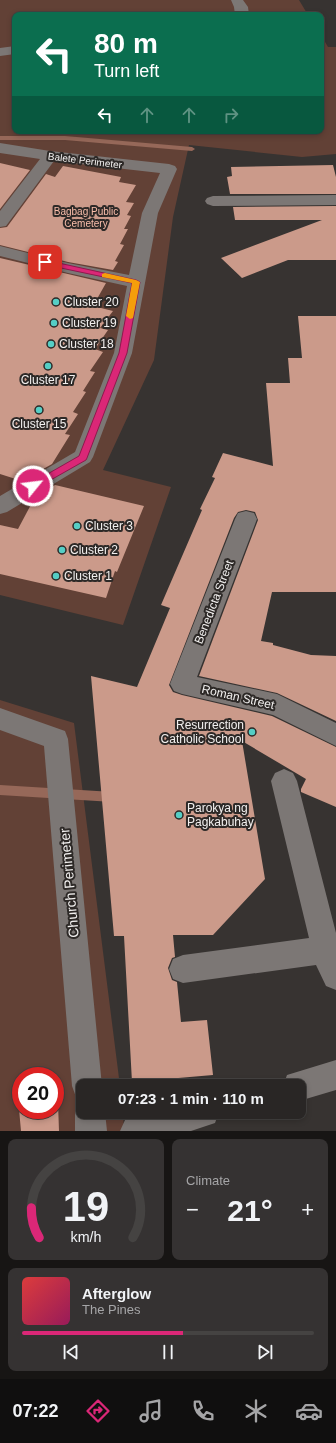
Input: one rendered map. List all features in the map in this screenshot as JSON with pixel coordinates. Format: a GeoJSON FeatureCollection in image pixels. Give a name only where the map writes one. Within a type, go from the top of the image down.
{"type":"FeatureCollection","features":[{"type":"Feature","properties":{"kind":"street"},"geometry":{"type":"LineString","coordinates":[[237,0],[241,7],[242,12]]}},
{"type":"Feature","properties":{"kind":"street"},"geometry":{"type":"LineString","coordinates":[[0,52],[12,50]]}},
{"type":"Feature","properties":{"kind":"street","name":"Balete Perimeter"},"geometry":{"type":"LineString","coordinates":[[0,148],[50,156],[169,169],[150,213],[136,282]]}},
{"type":"Feature","properties":{"kind":"street"},"geometry":{"type":"LineString","coordinates":[[0,222],[50,156]]}},
{"type":"Feature","properties":{"kind":"street"},"geometry":{"type":"LineString","coordinates":[[213,201],[336,200]]}},
{"type":"Feature","properties":{"kind":"street"},"geometry":{"type":"LineString","coordinates":[[0,251],[68,268],[136,282],[123,353],[83,458],[0,506]]}},
{"type":"Feature","properties":{"kind":"street","name":"Benedicta Street"},"geometry":{"type":"LineString","coordinates":[[182,684],[246,520]]}},
{"type":"Feature","properties":{"kind":"street","name":"Roman Street"},"geometry":{"type":"LineString","coordinates":[[182,684],[277,705],[336,735]]}},
{"type":"Feature","properties":{"kind":"street","name":"Church Perimeter"},"geometry":{"type":"LineString","coordinates":[[0,719],[56,739],[86,1079]]}},
{"type":"Feature","properties":{"kind":"street"},"geometry":{"type":"LineString","coordinates":[[284,782],[326,950],[330,964],[336,976]]}},
{"type":"Feature","properties":{"kind":"street"},"geometry":{"type":"LineString","coordinates":[[183,969],[326,950]]}},
{"type":"Feature","properties":{"kind":"street"},"geometry":{"type":"LineString","coordinates":[[306,1084],[336,1076]]}},
{"type":"Feature","properties":{"kind":"street"},"geometry":{"type":"LineString","coordinates":[[90,1119],[91,1131]]}},
{"type":"Feature","properties":{"kind":"street"},"geometry":{"type":"LineString","coordinates":[[144,1130],[181,1119]]}},
{"type":"Feature","properties":{"kind":"green space","name":"Bagbag Public Cemetery"},"geometry":{"type":"Polygon","coordinates":[[[0,0],[299,0],[306,12],[12,12],[12,134],[324,134],[324,40],[328,47],[336,47],[336,154],[302,157],[189,145],[173,217],[154,360],[103,470],[171,487],[123,625],[0,595],[0,0]]]}},
{"type":"Feature","properties":{"kind":"green space"},"geometry":{"type":"Polygon","coordinates":[[[0,700],[74,723],[119,1079],[76,1079],[76,1119],[123,1119],[124,1131],[0,1131],[0,700]]]}},
{"type":"Feature","properties":{"kind":"building"},"geometry":{"type":"Polygon","coordinates":[[[0,163],[30,170],[0,209],[0,163]]]}},
{"type":"Feature","properties":{"kind":"building"},"geometry":{"type":"Polygon","coordinates":[[[333,165],[336,177],[336,194],[230,194],[227,177],[232,176],[231,167],[333,165]]]}},
{"type":"Feature","properties":{"kind":"building"},"geometry":{"type":"Polygon","coordinates":[[[63,166],[121,177],[119,182],[136,185],[126,202],[134,203],[127,215],[131,216],[124,229],[128,229],[120,244],[124,245],[115,261],[118,262],[113,270],[68,262],[0,245],[0,228],[7,227],[46,174],[55,177],[63,166]]]}},
{"type":"Feature","properties":{"kind":"building"},"geometry":{"type":"Polygon","coordinates":[[[336,206],[336,260],[288,260],[242,278],[221,258],[322,220],[235,220],[233,207],[336,206]]]}},
{"type":"Feature","properties":{"kind":"building"},"geometry":{"type":"Polygon","coordinates":[[[0,258],[106,283],[93,306],[113,311],[100,328],[108,330],[95,349],[103,352],[90,371],[95,372],[83,391],[86,392],[73,412],[78,414],[65,434],[70,435],[52,464],[22,481],[0,474],[0,258]]]}},
{"type":"Feature","properties":{"kind":"building"},"geometry":{"type":"Polygon","coordinates":[[[298,316],[336,316],[336,592],[272,592],[261,641],[273,643],[273,645],[311,655],[336,656],[336,721],[277,693],[199,676],[258,520],[255,512],[246,510],[238,512],[234,518],[169,685],[173,692],[182,695],[272,716],[336,747],[336,807],[301,792],[306,779],[242,741],[265,879],[213,935],[173,935],[175,957],[172,958],[168,968],[172,980],[177,982],[181,1022],[207,1020],[213,1075],[167,1079],[132,1079],[124,936],[114,936],[91,676],[137,687],[170,608],[161,605],[202,510],[200,509],[215,478],[212,477],[223,453],[273,466],[266,383],[290,383],[288,358],[302,358],[298,316]]]}},
{"type":"Feature","properties":{"kind":"building"},"geometry":{"type":"Polygon","coordinates":[[[55,485],[144,506],[117,572],[115,571],[106,598],[0,574],[0,525],[18,529],[35,497],[55,485]]]}},
{"type":"Feature","properties":{"kind":"building"},"geometry":{"type":"Polygon","coordinates":[[[20,1119],[59,1119],[59,1131],[21,1131],[20,1119]]]}},
{"type":"Feature","properties":{"kind":"waterway"},"geometry":{"type":"LineString","coordinates":[[0,138],[65,138],[192,149]]}},
{"type":"Feature","properties":{"kind":"waterway"},"geometry":{"type":"LineString","coordinates":[[0,790],[113,797]]}},
{"type":"Feature","properties":{"kind":"slow traffic"},"geometry":{"type":"LineString","coordinates":[[105,275],[136,282],[130,316]]}},
{"type":"Feature","properties":{"kind":"place","name":"Cluster 20"},"geometry":{"type":"Point","coordinates":[56,302]}},
{"type":"Feature","properties":{"kind":"place","name":"Cluster 19"},"geometry":{"type":"Point","coordinates":[54,323]}},
{"type":"Feature","properties":{"kind":"place","name":"Cluster 18"},"geometry":{"type":"Point","coordinates":[51,344]}},
{"type":"Feature","properties":{"kind":"place","name":"Cluster 17"},"geometry":{"type":"Point","coordinates":[48,366]}},
{"type":"Feature","properties":{"kind":"place","name":"Cluster 15"},"geometry":{"type":"Point","coordinates":[39,410]}},
{"type":"Feature","properties":{"kind":"place","name":"Cluster 3"},"geometry":{"type":"Point","coordinates":[77,526]}},
{"type":"Feature","properties":{"kind":"place","name":"Cluster 2"},"geometry":{"type":"Point","coordinates":[62,550]}},
{"type":"Feature","properties":{"kind":"place","name":"Cluster 1"},"geometry":{"type":"Point","coordinates":[56,576]}},
{"type":"Feature","properties":{"kind":"place","name":"Resurrection Catholic School"},"geometry":{"type":"Point","coordinates":[252,732]}},
{"type":"Feature","properties":{"kind":"place","name":"Parokya ng Pagkabuhay"},"geometry":{"type":"Point","coordinates":[179,815]}},
{"type":"Feature","properties":{"kind":"route"},"geometry":{"type":"LineString","coordinates":[[33,486],[83,458],[123,353],[136,282],[45,262]]}}]}
